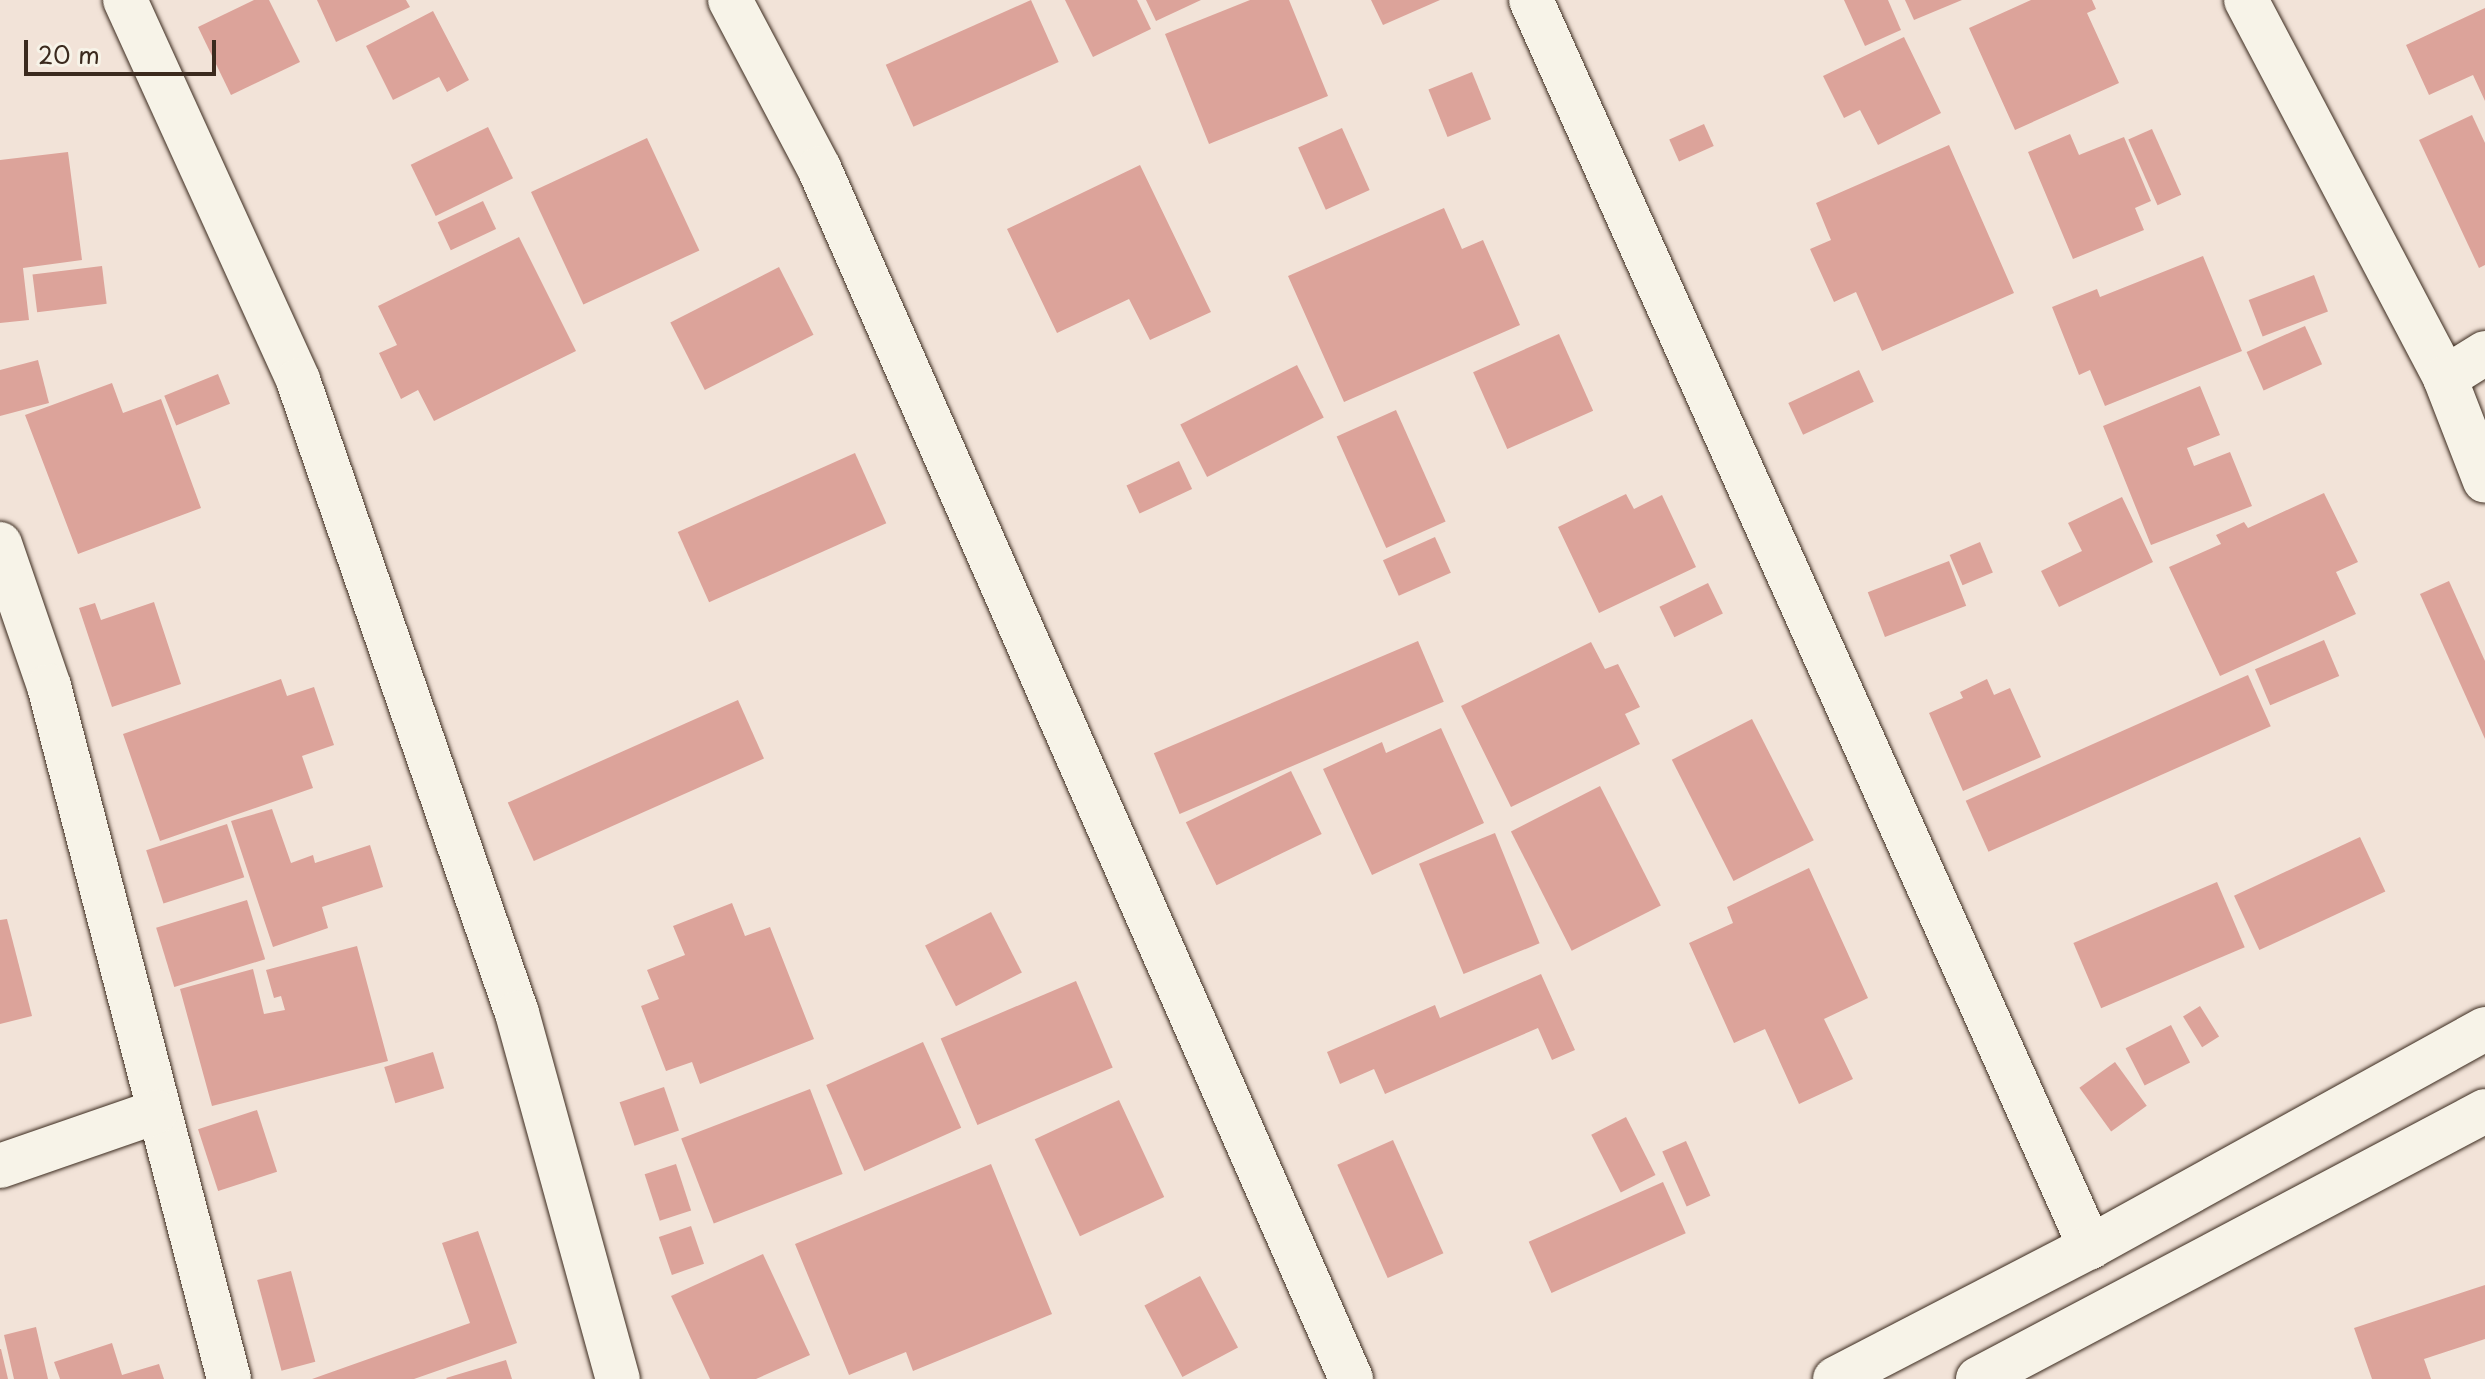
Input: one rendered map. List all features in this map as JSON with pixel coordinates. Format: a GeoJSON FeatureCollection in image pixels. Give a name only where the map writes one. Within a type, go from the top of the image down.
{"type":"FeatureCollection","features":[{"type":"Feature","properties":{"kind":"street"},"geometry":{"type":"LineString","coordinates":[[125,0],[298,380],[517,1013],[618,1379]]}},
{"type":"Feature","properties":{"kind":"street"},"geometry":{"type":"LineString","coordinates":[[730,0],[819,168],[1351,1379]]}},
{"type":"Feature","properties":{"kind":"street"},"geometry":{"type":"LineString","coordinates":[[1531,0],[2090,1247]]}},
{"type":"Feature","properties":{"kind":"street"},"geometry":{"type":"LineString","coordinates":[[2246,0],[2445,378],[2485,481]]}},
{"type":"Feature","properties":{"kind":"street"},"geometry":{"type":"LineString","coordinates":[[2445,378],[2485,353]]}},
{"type":"Feature","properties":{"kind":"street"},"geometry":{"type":"LineString","coordinates":[[0,544],[49,686],[156,1112],[229,1379]]}},
{"type":"Feature","properties":{"kind":"street"},"geometry":{"type":"LineString","coordinates":[[1835,1379],[2090,1247],[2485,1029]]}},
{"type":"Feature","properties":{"kind":"street"},"geometry":{"type":"LineString","coordinates":[[1978,1379],[2485,1111]]}},
{"type":"Feature","properties":{"kind":"street"},"geometry":{"type":"LineString","coordinates":[[0,1166],[156,1112]]}},
{"type":"Feature","properties":{"kind":"building"},"geometry":{"type":"Polygon","coordinates":[[[254,0],[269,0],[300,62],[231,95],[198,27],[254,0]]]}},
{"type":"Feature","properties":{"kind":"building"},"geometry":{"type":"Polygon","coordinates":[[[317,0],[406,0],[410,7],[336,42],[317,0]]]}},
{"type":"Feature","properties":{"kind":"building"},"geometry":{"type":"Polygon","coordinates":[[[1031,0],[1059,62],[913,127],[886,65],[1031,0]]]}},
{"type":"Feature","properties":{"kind":"building"},"geometry":{"type":"Polygon","coordinates":[[[1065,0],[1137,0],[1151,29],[1093,57],[1065,0]]]}},
{"type":"Feature","properties":{"kind":"building"},"geometry":{"type":"Polygon","coordinates":[[[1146,0],[1201,0],[1156,21],[1146,0]]]}},
{"type":"Feature","properties":{"kind":"building"},"geometry":{"type":"Polygon","coordinates":[[[1250,0],[1289,0],[1328,96],[1209,144],[1165,34],[1250,0]]]}},
{"type":"Feature","properties":{"kind":"building"},"geometry":{"type":"Polygon","coordinates":[[[1371,0],[1440,0],[1383,25],[1371,0]]]}},
{"type":"Feature","properties":{"kind":"building"},"geometry":{"type":"Polygon","coordinates":[[[1844,0],[1888,0],[1901,30],[1865,46],[1844,0]]]}},
{"type":"Feature","properties":{"kind":"building"},"geometry":{"type":"Polygon","coordinates":[[[1905,0],[1962,0],[1914,20],[1905,0]]]}},
{"type":"Feature","properties":{"kind":"building"},"geometry":{"type":"Polygon","coordinates":[[[2031,0],[2092,0],[2096,9],[2087,13],[2119,83],[2015,130],[1969,28],[2031,0]]]}},
{"type":"Feature","properties":{"kind":"building"},"geometry":{"type":"Polygon","coordinates":[[[2485,8],[2485,101],[2473,75],[2429,95],[2406,45],[2485,8]]]}},
{"type":"Feature","properties":{"kind":"building"},"geometry":{"type":"Polygon","coordinates":[[[433,11],[469,80],[447,92],[439,77],[393,100],[366,46],[433,11]]]}},
{"type":"Feature","properties":{"kind":"building"},"geometry":{"type":"Polygon","coordinates":[[[1904,37],[1941,113],[1878,145],[1860,110],[1844,118],[1823,76],[1904,37]]]}},
{"type":"Feature","properties":{"kind":"building"},"geometry":{"type":"Polygon","coordinates":[[[1472,72],[1491,119],[1448,137],[1428,90],[1472,72]]]}},
{"type":"Feature","properties":{"kind":"building"},"geometry":{"type":"Polygon","coordinates":[[[2472,115],[2485,143],[2485,265],[2479,268],[2419,140],[2472,115]]]}},
{"type":"Feature","properties":{"kind":"building"},"geometry":{"type":"Polygon","coordinates":[[[1704,124],[1714,146],[1679,161],[1669,139],[1704,124]]]}},
{"type":"Feature","properties":{"kind":"building"},"geometry":{"type":"Polygon","coordinates":[[[488,127],[513,178],[436,216],[411,165],[488,127]]]}},
{"type":"Feature","properties":{"kind":"building"},"geometry":{"type":"Polygon","coordinates":[[[1342,128],[1370,190],[1326,210],[1298,148],[1342,128]]]}},
{"type":"Feature","properties":{"kind":"building"},"geometry":{"type":"Polygon","coordinates":[[[2152,129],[2181,195],[2158,205],[2128,140],[2152,129]]]}},
{"type":"Feature","properties":{"kind":"building"},"geometry":{"type":"Polygon","coordinates":[[[2070,134],[2079,155],[2124,137],[2151,201],[2135,208],[2144,230],[2073,259],[2028,152],[2070,134]]]}},
{"type":"Feature","properties":{"kind":"building"},"geometry":{"type":"Polygon","coordinates":[[[647,138],[699,250],[583,304],[531,192],[647,138]]]}},
{"type":"Feature","properties":{"kind":"building"},"geometry":{"type":"Polygon","coordinates":[[[1949,145],[2014,293],[1882,351],[1856,292],[1834,302],[1810,249],[1831,240],[1816,203],[1949,145]]]}},
{"type":"Feature","properties":{"kind":"building"},"geometry":{"type":"Polygon","coordinates":[[[68,152],[82,260],[23,268],[29,320],[0,323],[0,160],[68,152]]]}},
{"type":"Feature","properties":{"kind":"building"},"geometry":{"type":"Polygon","coordinates":[[[1140,165],[1211,312],[1150,340],[1129,299],[1057,333],[1007,229],[1140,165]]]}},
{"type":"Feature","properties":{"kind":"building"},"geometry":{"type":"Polygon","coordinates":[[[483,201],[496,229],[451,250],[438,222],[483,201]]]}},
{"type":"Feature","properties":{"kind":"building"},"geometry":{"type":"Polygon","coordinates":[[[1444,208],[1462,249],[1483,240],[1520,325],[1344,402],[1288,276],[1444,208]]]}},
{"type":"Feature","properties":{"kind":"building"},"geometry":{"type":"Polygon","coordinates":[[[519,237],[576,351],[434,421],[418,390],[401,399],[379,353],[397,345],[378,306],[519,237]]]}},
{"type":"Feature","properties":{"kind":"building"},"geometry":{"type":"Polygon","coordinates":[[[2203,256],[2242,351],[2105,406],[2090,370],[2079,375],[2052,307],[2097,289],[2100,297],[2203,256]]]}},
{"type":"Feature","properties":{"kind":"building"},"geometry":{"type":"Polygon","coordinates":[[[102,266],[107,304],[37,312],[33,275],[102,266]]]}},
{"type":"Feature","properties":{"kind":"building"},"geometry":{"type":"Polygon","coordinates":[[[779,267],[814,335],[705,390],[670,322],[779,267]]]}},
{"type":"Feature","properties":{"kind":"building"},"geometry":{"type":"Polygon","coordinates":[[[2314,275],[2328,311],[2263,336],[2249,300],[2314,275]]]}},
{"type":"Feature","properties":{"kind":"building"},"geometry":{"type":"Polygon","coordinates":[[[2305,326],[2322,364],[2264,390],[2247,352],[2305,326]]]}},
{"type":"Feature","properties":{"kind":"building"},"geometry":{"type":"Polygon","coordinates":[[[1559,334],[1593,411],[1507,449],[1473,372],[1559,334]]]}},
{"type":"Feature","properties":{"kind":"building"},"geometry":{"type":"Polygon","coordinates":[[[38,360],[49,403],[0,416],[0,370],[38,360]]]}},
{"type":"Feature","properties":{"kind":"building"},"geometry":{"type":"Polygon","coordinates":[[[1297,365],[1324,418],[1207,477],[1180,424],[1297,365]]]}},
{"type":"Feature","properties":{"kind":"building"},"geometry":{"type":"Polygon","coordinates":[[[1859,370],[1874,402],[1803,435],[1788,403],[1859,370]]]}},
{"type":"Feature","properties":{"kind":"building"},"geometry":{"type":"Polygon","coordinates":[[[218,374],[230,404],[176,425],[164,396],[218,374]]]}},
{"type":"Feature","properties":{"kind":"building"},"geometry":{"type":"Polygon","coordinates":[[[112,383],[123,413],[161,399],[201,508],[78,554],[25,415],[112,383]]]}},
{"type":"Feature","properties":{"kind":"building"},"geometry":{"type":"Polygon","coordinates":[[[2200,386],[2220,435],[2187,448],[2194,466],[2230,452],[2252,506],[2151,545],[2103,426],[2200,386]]]}},
{"type":"Feature","properties":{"kind":"building"},"geometry":{"type":"Polygon","coordinates":[[[1396,410],[1446,521],[1386,548],[1337,436],[1396,410]]]}},
{"type":"Feature","properties":{"kind":"building"},"geometry":{"type":"Polygon","coordinates":[[[855,453],[886,523],[709,602],[678,532],[855,453]]]}},
{"type":"Feature","properties":{"kind":"building"},"geometry":{"type":"Polygon","coordinates":[[[1179,461],[1192,489],[1140,514],[1126,486],[1179,461]]]}},
{"type":"Feature","properties":{"kind":"building"},"geometry":{"type":"Polygon","coordinates":[[[2324,493],[2358,562],[2336,572],[2356,614],[2220,676],[2169,567],[2221,544],[2216,535],[2244,522],[2248,528],[2324,493]]]}},
{"type":"Feature","properties":{"kind":"building"},"geometry":{"type":"Polygon","coordinates":[[[1626,494],[1634,509],[1662,495],[1696,567],[1599,613],[1558,527],[1626,494]]]}},
{"type":"Feature","properties":{"kind":"building"},"geometry":{"type":"Polygon","coordinates":[[[2122,497],[2153,562],[2059,607],[2041,571],[2082,551],[2068,523],[2122,497]]]}},
{"type":"Feature","properties":{"kind":"building"},"geometry":{"type":"Polygon","coordinates":[[[1435,537],[1451,573],[1399,596],[1383,560],[1435,537]]]}},
{"type":"Feature","properties":{"kind":"building"},"geometry":{"type":"Polygon","coordinates":[[[1980,542],[1993,572],[1963,585],[1950,555],[1980,542]]]}},
{"type":"Feature","properties":{"kind":"building"},"geometry":{"type":"Polygon","coordinates":[[[1949,561],[1966,606],[1885,637],[1868,592],[1949,561]]]}},
{"type":"Feature","properties":{"kind":"building"},"geometry":{"type":"Polygon","coordinates":[[[2449,581],[2485,661],[2485,739],[2420,594],[2449,581]]]}},
{"type":"Feature","properties":{"kind":"building"},"geometry":{"type":"Polygon","coordinates":[[[1708,583],[1723,614],[1674,637],[1659,607],[1708,583]]]}},
{"type":"Feature","properties":{"kind":"building"},"geometry":{"type":"Polygon","coordinates":[[[154,602],[181,684],[112,707],[79,608],[95,603],[101,620],[154,602]]]}},
{"type":"Feature","properties":{"kind":"building"},"geometry":{"type":"Polygon","coordinates":[[[2324,640],[2339,676],[2270,705],[2255,669],[2324,640]]]}},
{"type":"Feature","properties":{"kind":"building"},"geometry":{"type":"Polygon","coordinates":[[[1418,641],[1444,702],[1180,814],[1154,753],[1418,641]]]}},
{"type":"Feature","properties":{"kind":"building"},"geometry":{"type":"Polygon","coordinates":[[[1591,642],[1605,669],[1618,664],[1640,707],[1625,714],[1640,744],[1511,807],[1461,706],[1591,642]]]}},
{"type":"Feature","properties":{"kind":"building"},"geometry":{"type":"Polygon","coordinates":[[[2248,675],[2271,726],[1988,852],[1966,801],[2248,675]]]}},
{"type":"Feature","properties":{"kind":"building"},"geometry":{"type":"Polygon","coordinates":[[[281,679],[287,696],[314,687],[334,745],[302,756],[313,788],[160,841],[123,734],[281,679]]]}},
{"type":"Feature","properties":{"kind":"building"},"geometry":{"type":"Polygon","coordinates":[[[1987,679],[1994,695],[2010,688],[2041,757],[1963,791],[1929,713],[1963,698],[1960,692],[1987,679]]]}},
{"type":"Feature","properties":{"kind":"building"},"geometry":{"type":"Polygon","coordinates":[[[738,700],[764,758],[534,861],[508,802],[738,700]]]}},
{"type":"Feature","properties":{"kind":"building"},"geometry":{"type":"Polygon","coordinates":[[[1752,719],[1814,840],[1734,881],[1672,760],[1752,719]]]}},
{"type":"Feature","properties":{"kind":"building"},"geometry":{"type":"Polygon","coordinates":[[[1441,728],[1484,823],[1372,875],[1323,769],[1382,742],[1386,753],[1441,728]]]}},
{"type":"Feature","properties":{"kind":"building"},"geometry":{"type":"Polygon","coordinates":[[[1291,771],[1322,834],[1217,885],[1186,822],[1291,771]]]}},
{"type":"Feature","properties":{"kind":"building"},"geometry":{"type":"Polygon","coordinates":[[[1600,786],[1661,905],[1572,951],[1511,831],[1600,786]]]}},
{"type":"Feature","properties":{"kind":"building"},"geometry":{"type":"Polygon","coordinates":[[[272,809],[291,863],[313,855],[315,863],[370,845],[383,887],[322,907],[328,928],[273,947],[231,821],[272,809]]]}},
{"type":"Feature","properties":{"kind":"building"},"geometry":{"type":"Polygon","coordinates":[[[227,824],[244,877],[163,904],[146,850],[227,824]]]}},
{"type":"Feature","properties":{"kind":"building"},"geometry":{"type":"Polygon","coordinates":[[[1495,833],[1540,943],[1464,974],[1419,864],[1495,833]]]}},
{"type":"Feature","properties":{"kind":"building"},"geometry":{"type":"Polygon","coordinates":[[[2360,837],[2385,891],[2259,950],[2234,896],[2360,837]]]}},
{"type":"Feature","properties":{"kind":"building"},"geometry":{"type":"Polygon","coordinates":[[[1809,868],[1868,998],[1824,1019],[1853,1079],[1799,1104],[1765,1029],[1734,1043],[1689,943],[1733,923],[1727,907],[1809,868]]]}},
{"type":"Feature","properties":{"kind":"building"},"geometry":{"type":"Polygon","coordinates":[[[2217,882],[2245,947],[2101,1008],[2073,943],[2217,882]]]}},
{"type":"Feature","properties":{"kind":"building"},"geometry":{"type":"Polygon","coordinates":[[[247,900],[265,959],[174,987],[156,928],[247,900]]]}},
{"type":"Feature","properties":{"kind":"building"},"geometry":{"type":"Polygon","coordinates":[[[732,903],[745,936],[770,927],[814,1039],[700,1084],[692,1062],[666,1071],[641,1006],[659,999],[647,970],[685,955],[673,926],[732,903]]]}},
{"type":"Feature","properties":{"kind":"building"},"geometry":{"type":"Polygon","coordinates":[[[991,912],[1022,973],[956,1006],[925,946],[991,912]]]}},
{"type":"Feature","properties":{"kind":"building"},"geometry":{"type":"Polygon","coordinates":[[[7,919],[32,1016],[0,1024],[0,920],[7,919]]]}},
{"type":"Feature","properties":{"kind":"building"},"geometry":{"type":"Polygon","coordinates":[[[357,946],[388,1061],[212,1106],[180,989],[253,969],[264,1014],[285,1010],[281,996],[274,998],[266,970],[357,946]]]}},
{"type":"Feature","properties":{"kind":"building"},"geometry":{"type":"Polygon","coordinates":[[[1541,974],[1575,1050],[1552,1060],[1538,1028],[1385,1094],[1374,1069],[1340,1084],[1327,1052],[1435,1005],[1440,1018],[1541,974]]]}},
{"type":"Feature","properties":{"kind":"building"},"geometry":{"type":"Polygon","coordinates":[[[1076,981],[1113,1068],[977,1125],[941,1038],[1076,981]]]}},
{"type":"Feature","properties":{"kind":"building"},"geometry":{"type":"Polygon","coordinates":[[[2200,1006],[2219,1037],[2202,1047],[2183,1017],[2200,1006]]]}},
{"type":"Feature","properties":{"kind":"building"},"geometry":{"type":"Polygon","coordinates":[[[2171,1025],[2190,1062],[2145,1086],[2126,1048],[2171,1025]]]}},
{"type":"Feature","properties":{"kind":"building"},"geometry":{"type":"Polygon","coordinates":[[[923,1042],[961,1128],[864,1171],[826,1085],[923,1042]]]}},
{"type":"Feature","properties":{"kind":"building"},"geometry":{"type":"Polygon","coordinates":[[[433,1052],[444,1088],[395,1103],[384,1067],[433,1052]]]}},
{"type":"Feature","properties":{"kind":"building"},"geometry":{"type":"Polygon","coordinates":[[[2115,1062],[2147,1106],[2111,1132],[2079,1088],[2115,1062]]]}},
{"type":"Feature","properties":{"kind":"building"},"geometry":{"type":"Polygon","coordinates":[[[664,1087],[679,1130],[635,1146],[620,1102],[664,1087]]]}},
{"type":"Feature","properties":{"kind":"building"},"geometry":{"type":"Polygon","coordinates":[[[810,1089],[843,1174],[714,1223],[681,1138],[810,1089]]]}},
{"type":"Feature","properties":{"kind":"building"},"geometry":{"type":"Polygon","coordinates":[[[1119,1100],[1164,1197],[1080,1236],[1035,1139],[1119,1100]]]}},
{"type":"Feature","properties":{"kind":"building"},"geometry":{"type":"Polygon","coordinates":[[[257,1110],[277,1172],[218,1191],[198,1129],[257,1110]]]}},
{"type":"Feature","properties":{"kind":"building"},"geometry":{"type":"Polygon","coordinates":[[[1626,1117],[1656,1175],[1621,1193],[1591,1135],[1626,1117]]]}},
{"type":"Feature","properties":{"kind":"building"},"geometry":{"type":"Polygon","coordinates":[[[1393,1140],[1443,1253],[1388,1278],[1337,1165],[1393,1140]]]}},
{"type":"Feature","properties":{"kind":"building"},"geometry":{"type":"Polygon","coordinates":[[[1686,1141],[1710,1196],[1687,1206],[1662,1152],[1686,1141]]]}},
{"type":"Feature","properties":{"kind":"building"},"geometry":{"type":"Polygon","coordinates":[[[676,1164],[691,1211],[660,1221],[645,1174],[676,1164]]]}},
{"type":"Feature","properties":{"kind":"building"},"geometry":{"type":"Polygon","coordinates":[[[991,1164],[1052,1314],[913,1371],[906,1352],[849,1375],[795,1244],[991,1164]]]}},
{"type":"Feature","properties":{"kind":"building"},"geometry":{"type":"Polygon","coordinates":[[[1663,1182],[1686,1233],[1551,1293],[1529,1242],[1663,1182]]]}},
{"type":"Feature","properties":{"kind":"building"},"geometry":{"type":"Polygon","coordinates":[[[691,1226],[704,1264],[672,1275],[659,1237],[691,1226]]]}},
{"type":"Feature","properties":{"kind":"building"},"geometry":{"type":"Polygon","coordinates":[[[478,1231],[517,1343],[414,1379],[312,1379],[470,1323],[442,1243],[478,1231]]]}},
{"type":"Feature","properties":{"kind":"building"},"geometry":{"type":"Polygon","coordinates":[[[763,1254],[810,1355],[756,1379],[710,1379],[671,1296],[763,1254]]]}},
{"type":"Feature","properties":{"kind":"building"},"geometry":{"type":"Polygon","coordinates":[[[291,1271],[315,1362],[282,1371],[257,1280],[291,1271]]]}},
{"type":"Feature","properties":{"kind":"building"},"geometry":{"type":"Polygon","coordinates":[[[1200,1276],[1238,1348],[1182,1377],[1144,1306],[1200,1276]]]}},
{"type":"Feature","properties":{"kind":"building"},"geometry":{"type":"Polygon","coordinates":[[[2485,1285],[2485,1339],[2424,1359],[2431,1379],[2372,1379],[2354,1328],[2485,1285]]]}},
{"type":"Feature","properties":{"kind":"building"},"geometry":{"type":"Polygon","coordinates":[[[36,1327],[48,1379],[14,1379],[4,1335],[36,1327]]]}},
{"type":"Feature","properties":{"kind":"building"},"geometry":{"type":"Polygon","coordinates":[[[112,1343],[122,1375],[159,1364],[164,1379],[60,1379],[54,1362],[112,1343]]]}},
{"type":"Feature","properties":{"kind":"building"},"geometry":{"type":"Polygon","coordinates":[[[1,1349],[8,1379],[0,1379],[1,1349]]]}},
{"type":"Feature","properties":{"kind":"building"},"geometry":{"type":"Polygon","coordinates":[[[506,1360],[512,1379],[446,1378],[506,1360]]]}}]}
